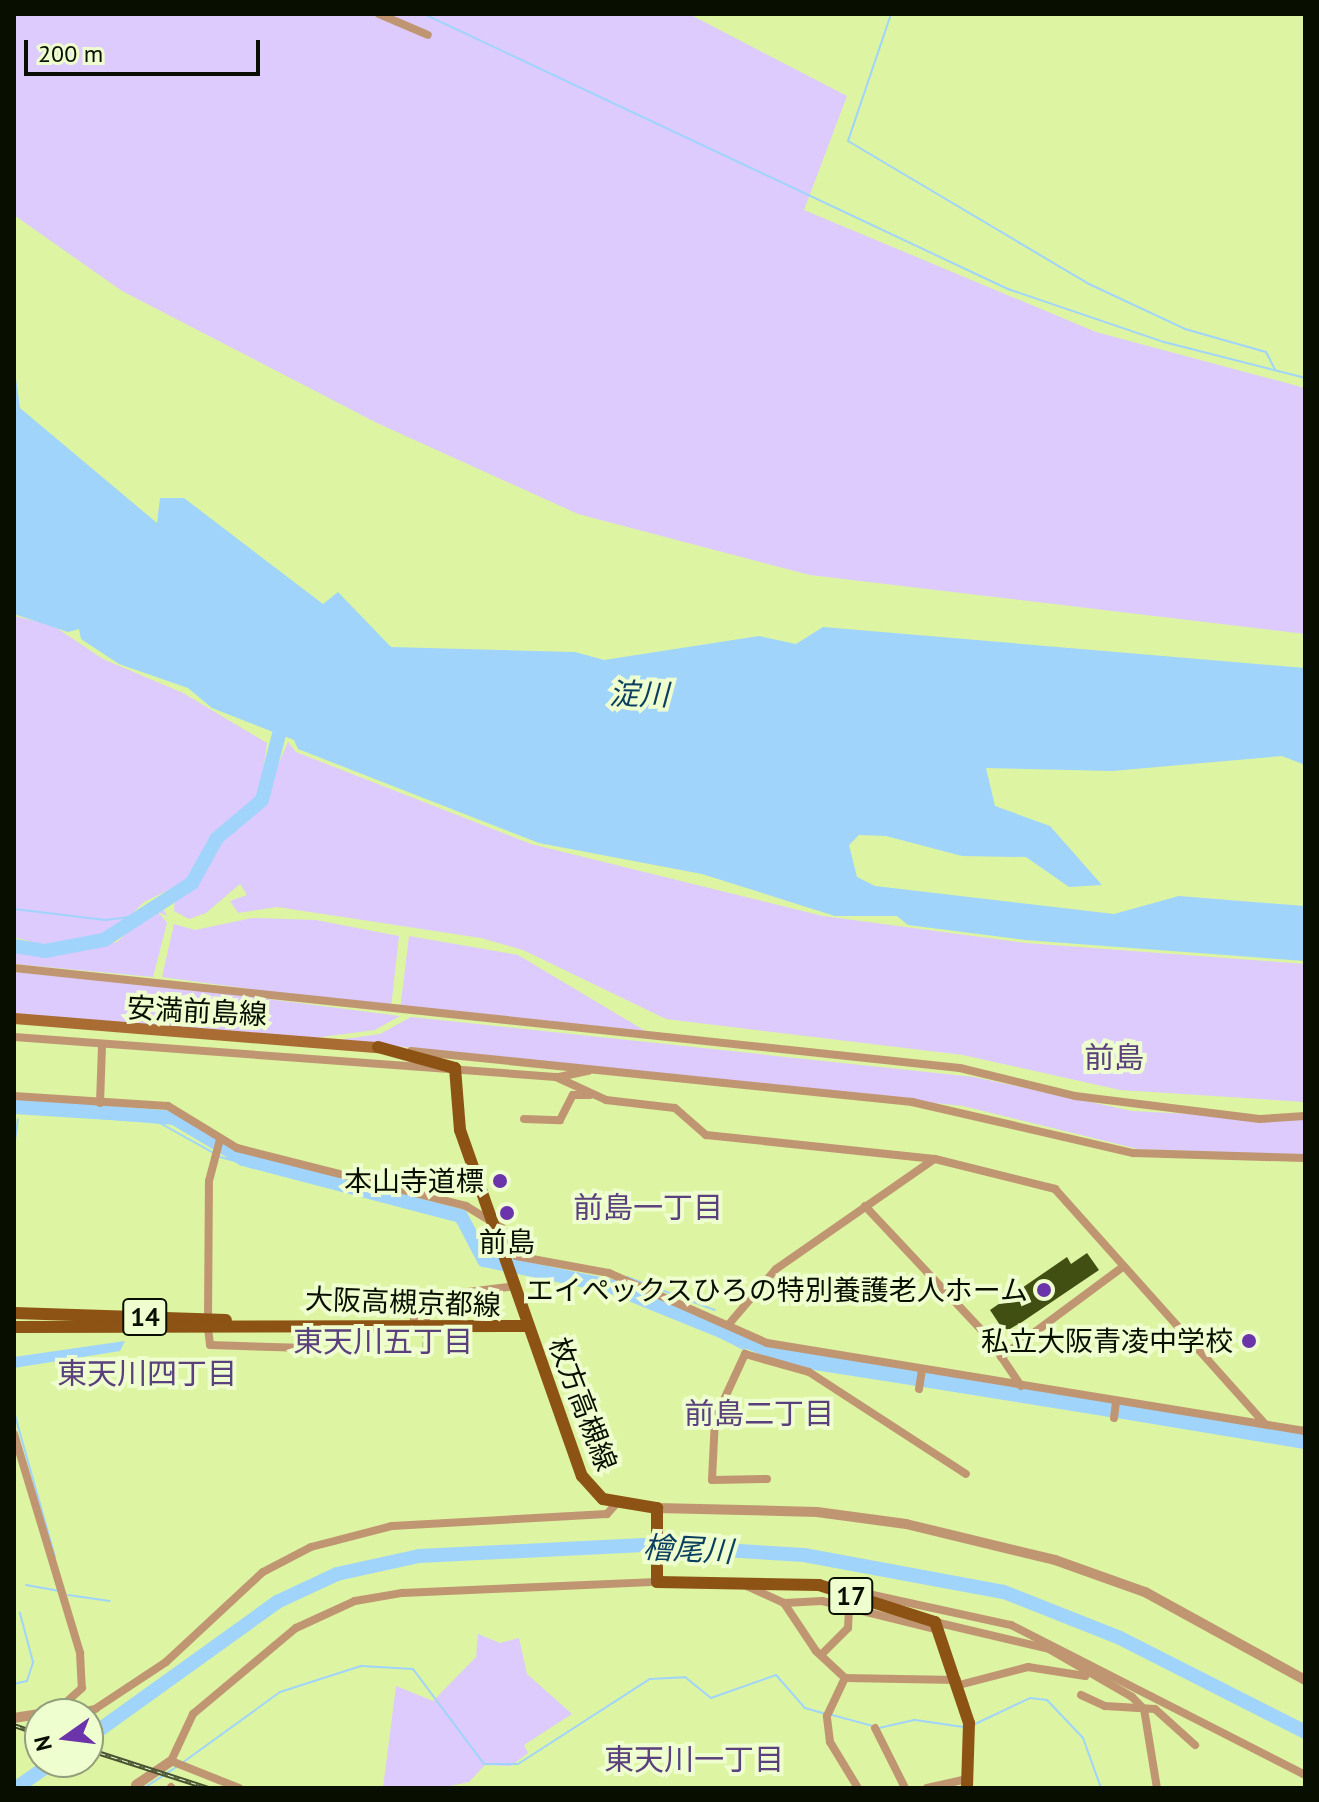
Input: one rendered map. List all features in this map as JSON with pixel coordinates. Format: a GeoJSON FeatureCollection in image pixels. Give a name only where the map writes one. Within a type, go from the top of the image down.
{"type":"FeatureCollection","features":[{"type":"Feature","properties":{"kind":"main road","name":"安満前島線"},"geometry":{"type":"LineString","coordinates":[[14,1018],[378,1047]]}},
{"type":"Feature","properties":{"kind":"main road"},"geometry":{"type":"LineString","coordinates":[[378,1047],[455,1068]]}},
{"type":"Feature","properties":{"kind":"main road","name":"枚方高槻線"},"geometry":{"type":"LineString","coordinates":[[455,1068],[460,1130],[582,1476],[592,1492],[616,1504],[657,1508]]}},
{"type":"Feature","properties":{"kind":"main road","name":"大阪高槻京都線"},"geometry":{"type":"LineString","coordinates":[[14,1313],[208,1324]]}},
{"type":"Feature","properties":{"kind":"main road","name":"大阪高槻京都線"},"geometry":{"type":"LineString","coordinates":[[14,1327],[277,1323],[527,1326]]}},
{"type":"Feature","properties":{"kind":"main road"},"geometry":{"type":"LineString","coordinates":[[657,1508],[657,1575]]}},
{"type":"Feature","properties":{"kind":"main road","name":"17"},"geometry":{"type":"LineString","coordinates":[[657,1575],[819,1585],[937,1626]]}},
{"type":"Feature","properties":{"kind":"main road"},"geometry":{"type":"LineString","coordinates":[[937,1626],[970,1725],[967,1783]]}},
{"type":"Feature","properties":{"kind":"street"},"geometry":{"type":"LineString","coordinates":[[379,14],[428,35]]}},
{"type":"Feature","properties":{"kind":"street"},"geometry":{"type":"LineString","coordinates":[[14,968],[960,1068],[1075,1096],[1260,1119],[1305,1116]]}},
{"type":"Feature","properties":{"kind":"street"},"geometry":{"type":"LineString","coordinates":[[14,1037],[102,1047],[556,1077],[593,1070]]}},
{"type":"Feature","properties":{"kind":"street"},"geometry":{"type":"LineString","coordinates":[[100,1103],[102,1047]]}},
{"type":"Feature","properties":{"kind":"street"},"geometry":{"type":"LineString","coordinates":[[378,1047],[912,1102],[1133,1153],[1305,1158]]}},
{"type":"Feature","properties":{"kind":"street"},"geometry":{"type":"LineString","coordinates":[[556,1077],[594,1094]]}},
{"type":"Feature","properties":{"kind":"street"},"geometry":{"type":"LineString","coordinates":[[524,1119],[560,1120],[573,1095],[594,1094],[675,1108],[706,1135],[935,1159],[1055,1189],[1120,1269],[1265,1424]]}},
{"type":"Feature","properties":{"kind":"street"},"geometry":{"type":"LineString","coordinates":[[14,1097],[168,1106],[220,1139],[466,1206],[495,1227],[521,1257],[609,1273],[767,1343],[1305,1431]]}},
{"type":"Feature","properties":{"kind":"street"},"geometry":{"type":"LineString","coordinates":[[220,1139],[212,1152],[210,1345],[307,1348]]}},
{"type":"Feature","properties":{"kind":"street"},"geometry":{"type":"LineString","coordinates":[[729,1324],[776,1269],[935,1159]]}},
{"type":"Feature","properties":{"kind":"street"},"geometry":{"type":"LineString","coordinates":[[865,1206],[1001,1357],[1021,1386]]}},
{"type":"Feature","properties":{"kind":"street"},"geometry":{"type":"LineString","coordinates":[[413,1325],[416,1305],[436,1296],[516,1284],[521,1257]]}},
{"type":"Feature","properties":{"kind":"street"},"geometry":{"type":"LineString","coordinates":[[1001,1357],[1120,1269]]}},
{"type":"Feature","properties":{"kind":"street"},"geometry":{"type":"LineString","coordinates":[[427,1317],[436,1296]]}},
{"type":"Feature","properties":{"kind":"street"},"geometry":{"type":"LineString","coordinates":[[763,1359],[767,1343]]}},
{"type":"Feature","properties":{"kind":"street"},"geometry":{"type":"LineString","coordinates":[[767,1479],[716,1481],[711,1473],[724,1389],[745,1354],[809,1372],[966,1474]]}},
{"type":"Feature","properties":{"kind":"street"},"geometry":{"type":"LineString","coordinates":[[919,1389],[922,1369]]}},
{"type":"Feature","properties":{"kind":"street"},"geometry":{"type":"LineString","coordinates":[[1114,1418],[1116,1401]]}},
{"type":"Feature","properties":{"kind":"street"},"geometry":{"type":"LineString","coordinates":[[14,1434],[80,1653],[82,1688],[71,1698]]}},
{"type":"Feature","properties":{"kind":"street"},"geometry":{"type":"LineString","coordinates":[[104,1703],[166,1662],[263,1572],[311,1547],[392,1526],[607,1514],[616,1504]]}},
{"type":"Feature","properties":{"kind":"street"},"geometry":{"type":"LineString","coordinates":[[657,1508],[817,1512],[906,1524],[1055,1560],[1145,1592],[1305,1680]]}},
{"type":"Feature","properties":{"kind":"street"},"geometry":{"type":"LineString","coordinates":[[132,1787],[171,1761],[193,1714],[296,1628],[355,1601],[657,1575]]}},
{"type":"Feature","properties":{"kind":"street"},"geometry":{"type":"LineString","coordinates":[[741,1582],[784,1603],[821,1655],[845,1678],[958,1682],[1028,1667],[1093,1678]]}},
{"type":"Feature","properties":{"kind":"street"},"geometry":{"type":"LineString","coordinates":[[819,1585],[1011,1625],[1305,1775]]}},
{"type":"Feature","properties":{"kind":"street"},"geometry":{"type":"LineString","coordinates":[[784,1603],[822,1601],[849,1611],[1049,1649],[1093,1678],[1170,1719],[1195,1745]]}},
{"type":"Feature","properties":{"kind":"street"},"geometry":{"type":"LineString","coordinates":[[821,1655],[848,1628],[849,1611]]}},
{"type":"Feature","properties":{"kind":"street"},"geometry":{"type":"LineString","coordinates":[[845,1678],[827,1716],[830,1742],[858,1788]]}},
{"type":"Feature","properties":{"kind":"street"},"geometry":{"type":"LineString","coordinates":[[1081,1695],[1105,1706],[1139,1704]]}},
{"type":"Feature","properties":{"kind":"street"},"geometry":{"type":"LineString","coordinates":[[1139,1704],[1157,1788]]}},
{"type":"Feature","properties":{"kind":"street"},"geometry":{"type":"LineString","coordinates":[[875,1728],[905,1788]]}},
{"type":"Feature","properties":{"kind":"street"},"geometry":{"type":"LineString","coordinates":[[171,1761],[239,1788]]}},
{"type":"Feature","properties":{"kind":"street"},"geometry":{"type":"LineString","coordinates":[[927,1788],[967,1783]]}},
{"type":"Feature","properties":{"kind":"shaded area"},"geometry":{"type":"Polygon","coordinates":[[[14,14],[689,14],[847,96],[804,210],[1096,332],[1305,388],[1305,634],[810,575],[578,514],[377,423],[122,291],[14,215],[14,14]]]}},
{"type":"Feature","properties":{"kind":"shaded area"},"geometry":{"type":"Polygon","coordinates":[[[14,616],[52,625],[103,659],[183,693],[267,743],[260,793],[206,843],[193,878],[144,902],[109,937],[49,947],[14,937],[14,616]]]}},
{"type":"Feature","properties":{"kind":"shaded area"},"geometry":{"type":"Polygon","coordinates":[[[288,742],[296,752],[531,844],[823,916],[1026,943],[1305,964],[1305,1102],[1120,1090],[963,1055],[666,1019],[523,950],[481,938],[277,907],[238,913],[230,901],[247,895],[240,884],[206,913],[189,919],[174,911],[175,898],[193,890],[220,840],[258,811],[288,742]]]}},
{"type":"Feature","properties":{"kind":"shaded area"},"geometry":{"type":"Polygon","coordinates":[[[160,902],[167,916],[158,912],[167,923],[153,977],[14,964],[14,950],[46,954],[117,942],[160,902]]]}},
{"type":"Feature","properties":{"kind":"shaded area"},"geometry":{"type":"Polygon","coordinates":[[[252,918],[316,920],[399,936],[391,1008],[162,977],[174,924],[195,930],[252,918]]]}},
{"type":"Feature","properties":{"kind":"shaded area"},"geometry":{"type":"Polygon","coordinates":[[[409,936],[518,955],[652,1035],[400,1010],[409,936]]]}},
{"type":"Feature","properties":{"kind":"shaded area"},"geometry":{"type":"Polygon","coordinates":[[[14,972],[175,987],[400,1016],[375,1030],[314,1038],[14,1014],[14,972]]]}},
{"type":"Feature","properties":{"kind":"shaded area"},"geometry":{"type":"Polygon","coordinates":[[[411,1017],[974,1077],[1132,1111],[1305,1120],[1305,1155],[1138,1149],[963,1106],[338,1040],[380,1034],[411,1017]]]}},
{"type":"Feature","properties":{"kind":"shaded area"},"geometry":{"type":"Polygon","coordinates":[[[478,1634],[500,1643],[519,1638],[527,1674],[572,1714],[524,1745],[528,1753],[511,1766],[485,1765],[469,1782],[440,1788],[383,1788],[396,1686],[433,1701],[476,1657],[478,1634]]]}},
{"type":"Feature","properties":{"kind":"water","name":"淀川"},"geometry":{"type":"Polygon","coordinates":[[[14,364],[20,408],[157,523],[160,498],[184,498],[323,604],[338,592],[391,647],[575,652],[604,660],[759,636],[796,644],[823,627],[1305,668],[1305,765],[1282,756],[1112,771],[986,768],[995,806],[1050,826],[1102,885],[1069,887],[1026,857],[962,856],[886,836],[859,835],[849,845],[857,877],[875,886],[1114,914],[1179,896],[1305,906],[1305,961],[1025,940],[908,925],[897,916],[835,916],[702,874],[539,843],[298,749],[294,740],[212,708],[188,688],[119,664],[81,639],[79,629],[68,632],[14,614],[14,364]]]}},
{"type":"Feature","properties":{"kind":"water"},"geometry":{"type":"Polygon","coordinates":[[[125,1341],[120,1351],[14,1368],[14,1357],[125,1341]]]}},
{"type":"Feature","properties":{"kind":"building","name":"エイぺックスひろの特別養護老人ホーム"},"geometry":{"type":"Polygon","coordinates":[[[1087,1253],[1099,1270],[1008,1330],[1000,1325],[990,1310],[1067,1257],[1071,1264],[1087,1253]]]}},
{"type":"Feature","properties":{"kind":"waterway"},"geometry":{"type":"LineString","coordinates":[[424,14],[1008,289],[1164,342],[1305,378]]}},
{"type":"Feature","properties":{"kind":"waterway"},"geometry":{"type":"LineString","coordinates":[[891,14],[848,141],[1089,284],[1185,329],[1266,352],[1275,370]]}},
{"type":"Feature","properties":{"kind":"waterway"},"geometry":{"type":"LineString","coordinates":[[14,946],[45,951],[104,940],[192,883],[217,838],[262,800],[283,719]]}},
{"type":"Feature","properties":{"kind":"waterway"},"geometry":{"type":"LineString","coordinates":[[14,909],[105,920],[140,916]]}},
{"type":"Feature","properties":{"kind":"waterway"},"geometry":{"type":"LineString","coordinates":[[14,1105],[174,1118],[243,1159],[461,1216],[484,1260],[610,1286],[782,1356],[1305,1441]]}},
{"type":"Feature","properties":{"kind":"waterway"},"geometry":{"type":"LineString","coordinates":[[14,1113],[158,1122],[212,1152]]}},
{"type":"Feature","properties":{"kind":"waterway"},"geometry":{"type":"LineString","coordinates":[[14,1147],[18,1119]]}},
{"type":"Feature","properties":{"kind":"waterway"},"geometry":{"type":"LineString","coordinates":[[220,1157],[368,1197]]}},
{"type":"Feature","properties":{"kind":"waterway"},"geometry":{"type":"LineString","coordinates":[[627,1277],[715,1310]]}},
{"type":"Feature","properties":{"kind":"waterway"},"geometry":{"type":"LineString","coordinates":[[718,1336],[745,1350]]}},
{"type":"Feature","properties":{"kind":"waterway"},"geometry":{"type":"LineString","coordinates":[[808,1368],[917,1385]]}},
{"type":"Feature","properties":{"kind":"waterway"},"geometry":{"type":"LineString","coordinates":[[923,1386],[1110,1416]]}},
{"type":"Feature","properties":{"kind":"waterway"},"geometry":{"type":"LineString","coordinates":[[14,1412],[55,1557]]}},
{"type":"Feature","properties":{"kind":"waterway"},"geometry":{"type":"LineString","coordinates":[[1117,1417],[1305,1448]]}},
{"type":"Feature","properties":{"kind":"waterway","name":"檜尾川"},"geometry":{"type":"LineString","coordinates":[[104,1726],[277,1602],[337,1574],[419,1556],[644,1545],[804,1555],[1004,1592],[1120,1638],[1305,1732]]}},
{"type":"Feature","properties":{"kind":"waterway"},"geometry":{"type":"LineString","coordinates":[[26,1585],[59,1591]]}},
{"type":"Feature","properties":{"kind":"waterway"},"geometry":{"type":"LineString","coordinates":[[68,1595],[110,1601]]}},
{"type":"Feature","properties":{"kind":"waterway"},"geometry":{"type":"LineString","coordinates":[[14,1684],[27,1681],[33,1662],[20,1613]]}},
{"type":"Feature","properties":{"kind":"waterway"},"geometry":{"type":"LineString","coordinates":[[182,1763],[280,1692],[361,1666],[413,1669],[484,1764],[518,1764],[650,1679],[685,1677],[711,1698],[776,1675],[805,1708],[826,1714]]}},
{"type":"Feature","properties":{"kind":"waterway"},"geometry":{"type":"LineString","coordinates":[[973,1725],[1030,1698],[1047,1700],[1083,1738],[1101,1788]]}},
{"type":"Feature","properties":{"kind":"waterway"},"geometry":{"type":"LineString","coordinates":[[832,1715],[873,1726]]}},
{"type":"Feature","properties":{"kind":"waterway"},"geometry":{"type":"LineString","coordinates":[[879,1728],[915,1720],[963,1727]]}},
{"type":"Feature","properties":{"kind":"waterway"},"geometry":{"type":"LineString","coordinates":[[144,1788],[176,1767]]}},
{"type":"Feature","properties":{"kind":"waterway","name":"檜尾川"},"geometry":{"type":"LineString","coordinates":[[16,1788],[30,1778]]}},
{"type":"Feature","properties":{"kind":"tunnel"},"geometry":{"type":"LineString","coordinates":[[426,1322],[426,1350]]}},
{"type":"Feature","properties":{"kind":"railway"},"geometry":{"type":"LineString","coordinates":[[14,1725],[24,1728]]}},
{"type":"Feature","properties":{"kind":"railway"},"geometry":{"type":"LineString","coordinates":[[104,1754],[209,1788]]}},
{"type":"Feature","properties":{"kind":"place","name":"本山寺道標"},"geometry":{"type":"Point","coordinates":[500,1181]}},
{"type":"Feature","properties":{"kind":"place","name":"前島"},"geometry":{"type":"Point","coordinates":[507,1213]}},
{"type":"Feature","properties":{"kind":"place","name":"エイぺックスひろの特別養護老人ホーム"},"geometry":{"type":"Point","coordinates":[1044,1290]}},
{"type":"Feature","properties":{"kind":"place","name":"私立大阪青凌中学校"},"geometry":{"type":"Point","coordinates":[1249,1341]}},
{"type":"Feature","properties":{"kind":"district","name":"前島"},"geometry":{"type":"Point","coordinates":[1114,1057]}},
{"type":"Feature","properties":{"kind":"district","name":"前島一丁目"},"geometry":{"type":"Point","coordinates":[648,1207]}},
{"type":"Feature","properties":{"kind":"district","name":"東天川五丁目"},"geometry":{"type":"Point","coordinates":[383,1341]}},
{"type":"Feature","properties":{"kind":"district","name":"東天川四丁目"},"geometry":{"type":"Point","coordinates":[147,1373]}},
{"type":"Feature","properties":{"kind":"district","name":"前島二丁目"},"geometry":{"type":"Point","coordinates":[759,1413]}},
{"type":"Feature","properties":{"kind":"district","name":"東天川一丁目"},"geometry":{"type":"Point","coordinates":[694,1759]}}]}
